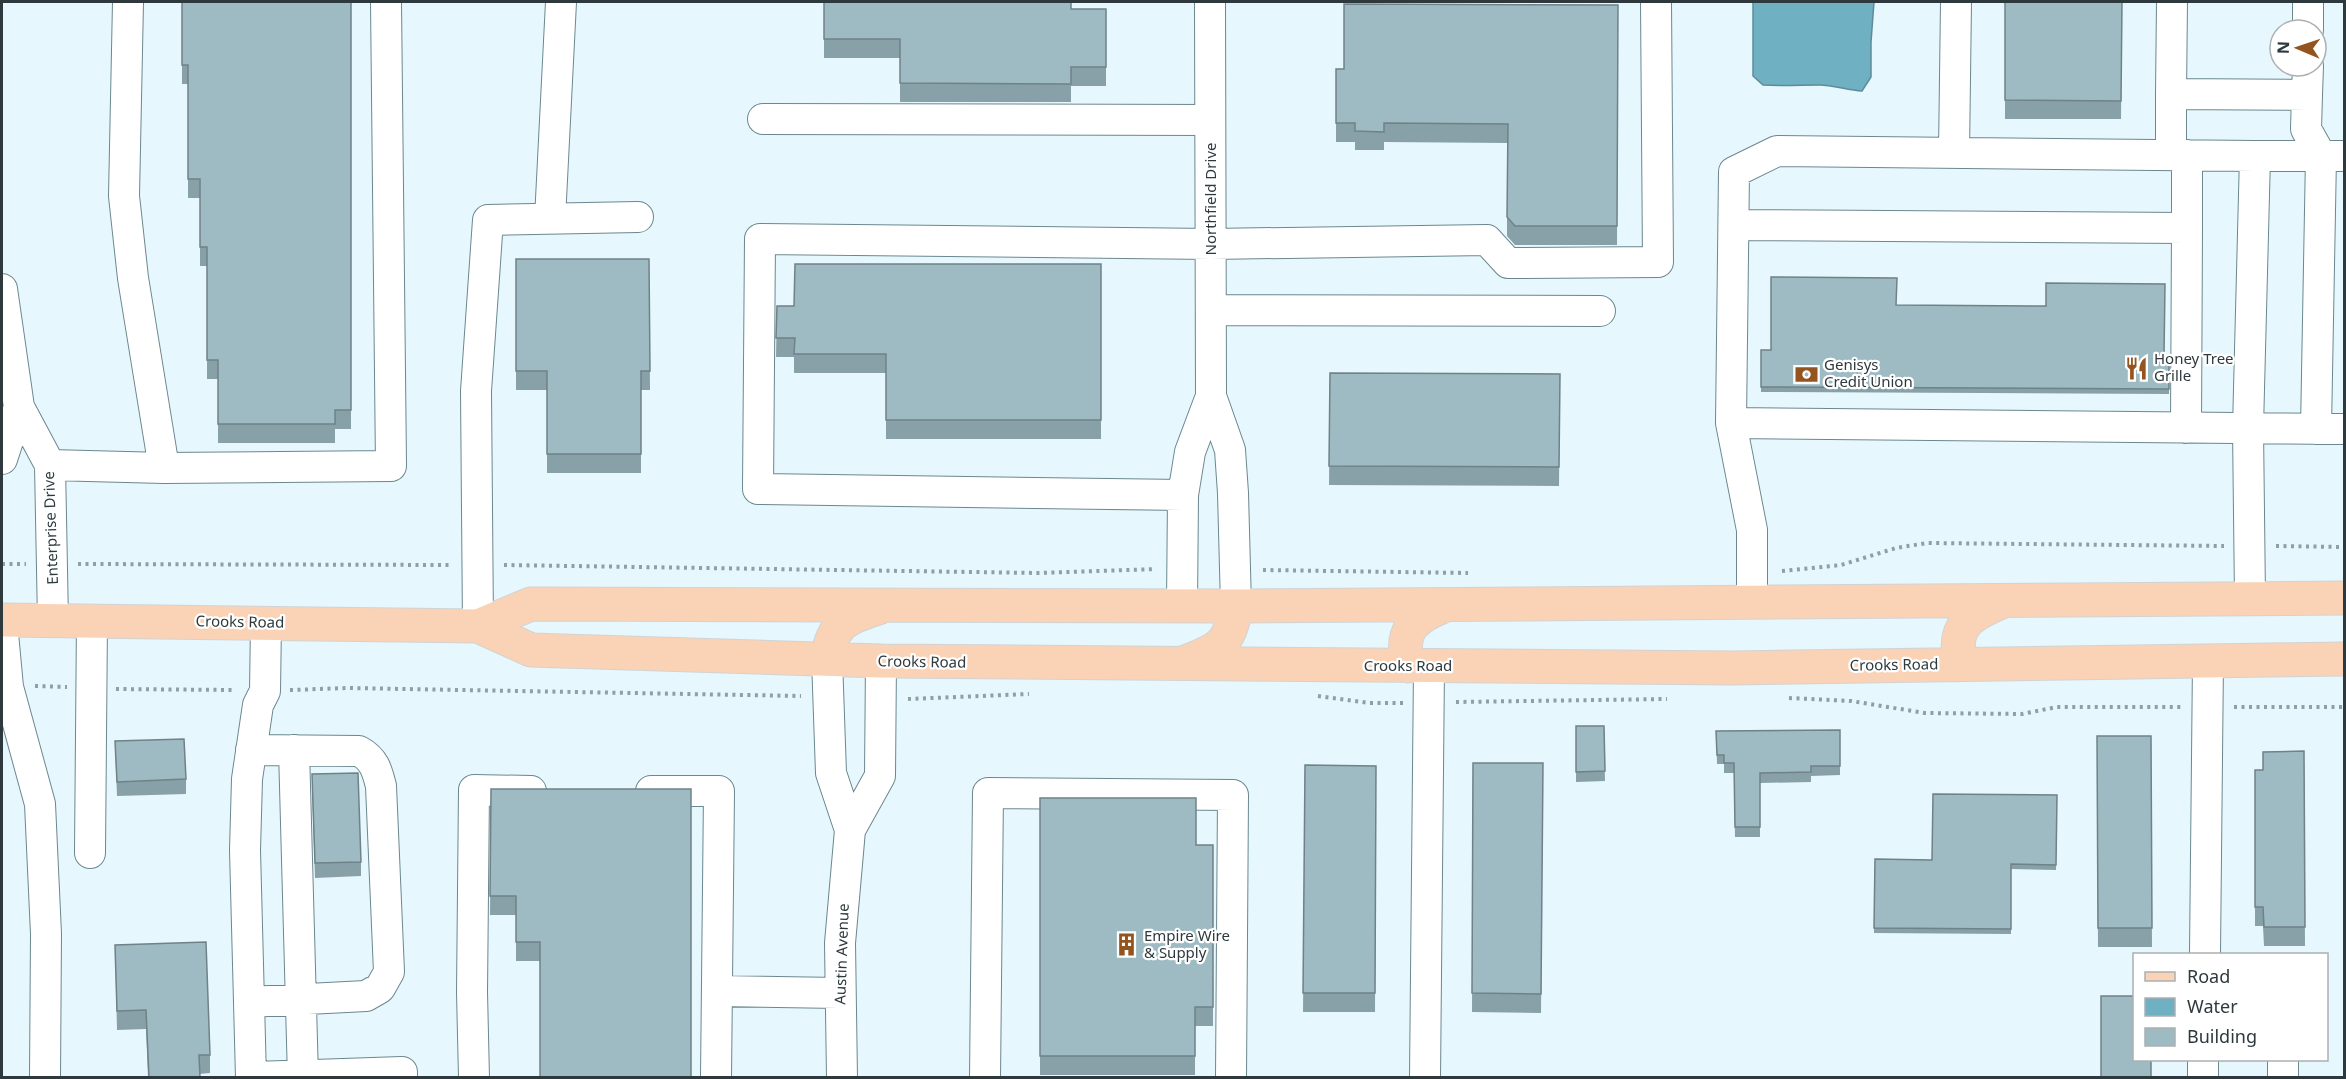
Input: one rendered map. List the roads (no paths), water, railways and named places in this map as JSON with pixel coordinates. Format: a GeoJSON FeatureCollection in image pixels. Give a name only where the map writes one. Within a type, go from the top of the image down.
{"type":"FeatureCollection","features":[{"type":"Feature","properties":{"kind":"main road","name":"Crooks Road"},"geometry":{"type":"LineString","coordinates":[[478,626],[531,604],[1236,606],[2344,598]]}},
{"type":"Feature","properties":{"kind":"main road"},"geometry":{"type":"LineString","coordinates":[[1961,664],[1957,649],[1959,633],[1967,621],[1978,612],[2006,601]]}},
{"type":"Feature","properties":{"kind":"main road"},"geometry":{"type":"LineString","coordinates":[[1418,666],[1404,651],[1406,636],[1413,622],[1448,604]]}},
{"type":"Feature","properties":{"kind":"main road"},"geometry":{"type":"LineString","coordinates":[[827,659],[830,642],[837,627],[855,616],[888,605]]}},
{"type":"Feature","properties":{"kind":"main road"},"geometry":{"type":"LineString","coordinates":[[1178,665],[1206,654],[1225,640],[1233,627],[1236,606]]}},
{"type":"Feature","properties":{"kind":"main road","name":"Crooks Road"},"geometry":{"type":"LineString","coordinates":[[2,621],[92,620],[478,626],[531,650],[881,661],[1734,668],[2344,659]]}},
{"type":"Feature","properties":{"kind":"street"},"geometry":{"type":"LineString","coordinates":[[128,2],[124,196],[134,278],[164,468]]}},
{"type":"Feature","properties":{"kind":"street"},"geometry":{"type":"LineString","coordinates":[[50,465],[164,468],[391,466],[386,2]]}},
{"type":"Feature","properties":{"kind":"street"},"geometry":{"type":"LineString","coordinates":[[550,219],[561,2]]}},
{"type":"Feature","properties":{"kind":"street","name":"Northfield Drive"},"geometry":{"type":"LineString","coordinates":[[1210,2],[1211,396],[1230,450],[1236,606]]}},
{"type":"Feature","properties":{"kind":"street"},"geometry":{"type":"LineString","coordinates":[[1183,495],[758,489],[760,239],[1211,244],[1487,240],[1508,262],[1658,262],[1656,2]]}},
{"type":"Feature","properties":{"kind":"street"},"geometry":{"type":"LineString","coordinates":[[1954,153],[1956,2]]}},
{"type":"Feature","properties":{"kind":"street"},"geometry":{"type":"LineString","coordinates":[[2172,2],[2171,94],[2187,228],[2186,428]]}},
{"type":"Feature","properties":{"kind":"street"},"geometry":{"type":"LineString","coordinates":[[2308,2],[2308,18]]}},
{"type":"Feature","properties":{"kind":"street"},"geometry":{"type":"LineString","coordinates":[[1731,423],[2330,429],[2333,156],[2306,129],[2307,80],[2171,94]]}},
{"type":"Feature","properties":{"kind":"street"},"geometry":{"type":"LineString","coordinates":[[763,119],[1210,120]]}},
{"type":"Feature","properties":{"kind":"street"},"geometry":{"type":"LineString","coordinates":[[1752,603],[1752,530],[1731,423],[1734,172],[1777,151],[2333,156]]}},
{"type":"Feature","properties":{"kind":"street"},"geometry":{"type":"LineString","coordinates":[[2250,598],[2248,428],[2255,156]]}},
{"type":"Feature","properties":{"kind":"street"},"geometry":{"type":"LineString","coordinates":[[478,626],[476,391],[488,220],[638,218]]}},
{"type":"Feature","properties":{"kind":"street"},"geometry":{"type":"LineString","coordinates":[[1734,225],[2187,228]]}},
{"type":"Feature","properties":{"kind":"street","name":"Enterprise Drive"},"geometry":{"type":"LineString","coordinates":[[2,289],[20,407],[50,465],[53,621]]}},
{"type":"Feature","properties":{"kind":"street"},"geometry":{"type":"LineString","coordinates":[[1211,309],[1600,311]]}},
{"type":"Feature","properties":{"kind":"street","name":"Northfield Drive"},"geometry":{"type":"LineString","coordinates":[[1182,606],[1183,495],[1190,452],[1211,396]]}},
{"type":"Feature","properties":{"kind":"street","name":"Enterprise Drive"},"geometry":{"type":"LineString","coordinates":[[2,459],[20,407]]}},
{"type":"Feature","properties":{"kind":"street"},"geometry":{"type":"LineString","coordinates":[[90,853],[92,620]]}},
{"type":"Feature","properties":{"kind":"street"},"geometry":{"type":"LineString","coordinates":[[2,621],[8,687],[40,804],[46,934],[45,1077]]}},
{"type":"Feature","properties":{"kind":"street"},"geometry":{"type":"LineString","coordinates":[[266,622],[265,691],[258,705],[247,779],[245,849],[252,1077],[402,1072],[402,1077]]}},
{"type":"Feature","properties":{"kind":"street","name":"Austin Avenue"},"geometry":{"type":"LineString","coordinates":[[827,659],[831,773],[850,830]]}},
{"type":"Feature","properties":{"kind":"street"},"geometry":{"type":"LineString","coordinates":[[2205,953],[2208,660]]}},
{"type":"Feature","properties":{"kind":"street","name":"Austin Avenue"},"geometry":{"type":"LineString","coordinates":[[842,1077],[840,943],[850,830],[879,776],[881,661]]}},
{"type":"Feature","properties":{"kind":"street"},"geometry":{"type":"LineString","coordinates":[[1418,666],[1428,703],[1425,1077]]}},
{"type":"Feature","properties":{"kind":"street"},"geometry":{"type":"LineString","coordinates":[[249,1002],[366,996],[380,988],[389,972],[381,786],[377,769],[369,757],[359,751],[251,750]]}},
{"type":"Feature","properties":{"kind":"street"},"geometry":{"type":"LineString","coordinates":[[294,750],[303,1076]]}},
{"type":"Feature","properties":{"kind":"street"},"geometry":{"type":"LineString","coordinates":[[474,1077],[472,992],[474,790],[555,791]]}},
{"type":"Feature","properties":{"kind":"street"},"geometry":{"type":"LineString","coordinates":[[626,791],[719,791],[716,1077]]}},
{"type":"Feature","properties":{"kind":"street"},"geometry":{"type":"LineString","coordinates":[[985,1077],[988,793],[999,793],[1233,795],[1231,1077]]}},
{"type":"Feature","properties":{"kind":"street"},"geometry":{"type":"LineString","coordinates":[[717,991],[839,993]]}},
{"type":"Feature","properties":{"kind":"street"},"geometry":{"type":"LineString","coordinates":[[2203,1077],[2204,1061]]}},
{"type":"Feature","properties":{"kind":"street"},"geometry":{"type":"LineString","coordinates":[[2283,1061],[2283,1077]]}},
{"type":"Feature","properties":{"kind":"water"},"geometry":{"type":"Polygon","coordinates":[[[1753,2],[1874,2],[1871,77],[1862,91],[1825,85],[1763,85],[1753,76],[1753,2]]]}},
{"type":"Feature","properties":{"kind":"place","name":"Honey Tree Grille"},"geometry":{"type":"Point","coordinates":[2136,368]}},
{"type":"Feature","properties":{"kind":"place","name":"Genisys Credit Union"},"geometry":{"type":"Point","coordinates":[1806,374]}},
{"type":"Feature","properties":{"kind":"place","name":"Empire Wire & Supply"},"geometry":{"type":"Point","coordinates":[1126,945]}}]}
